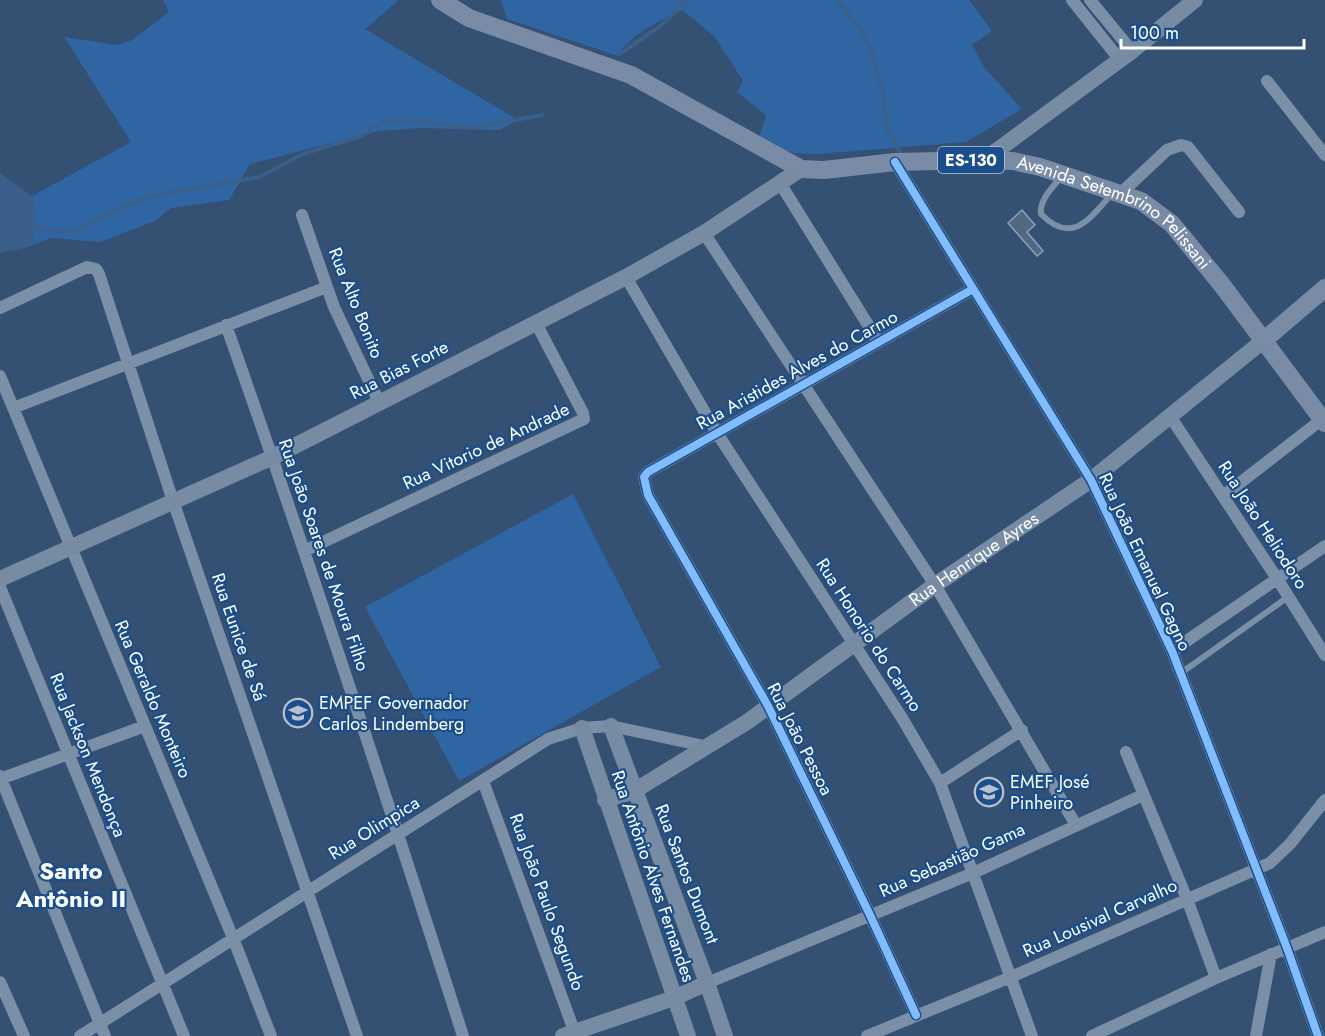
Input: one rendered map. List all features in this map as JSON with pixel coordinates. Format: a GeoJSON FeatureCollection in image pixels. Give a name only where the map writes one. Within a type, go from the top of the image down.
{"type":"FeatureCollection","features":[{"type":"Feature","properties":{"kind":"main road","name":"Avenida Setembrino Pelissani"},"geometry":{"type":"LineString","coordinates":[[440,0],[469,18],[490,27],[631,75],[801,169],[824,170],[895,162],[984,160],[1013,162],[1063,174],[1141,201],[1172,224],[1222,285],[1324,420]]}},
{"type":"Feature","properties":{"kind":"main road","name":"Rua Henrique Ayres"},"geometry":{"type":"LineString","coordinates":[[1263,341],[1325,288]]}},
{"type":"Feature","properties":{"kind":"street"},"geometry":{"type":"LineString","coordinates":[[1072,0],[1126,56]]}},
{"type":"Feature","properties":{"kind":"street"},"geometry":{"type":"LineString","coordinates":[[1090,0],[1126,56]]}},
{"type":"Feature","properties":{"kind":"street"},"geometry":{"type":"LineString","coordinates":[[984,160],[1126,56],[1195,0]]}},
{"type":"Feature","properties":{"kind":"street"},"geometry":{"type":"LineString","coordinates":[[1268,81],[1325,155]]}},
{"type":"Feature","properties":{"kind":"street"},"geometry":{"type":"LineString","coordinates":[[1118,192],[1167,150],[1181,145],[1188,147],[1239,212]]}},
{"type":"Feature","properties":{"kind":"street","name":"Rua João Emanuel Gagno"},"geometry":{"type":"LineString","coordinates":[[895,162],[1091,480],[1181,673],[1287,948],[1318,1036]]}},
{"type":"Feature","properties":{"kind":"street","name":"Rua Bias Forte"},"geometry":{"type":"LineString","coordinates":[[0,579],[273,457],[626,277],[704,233],[801,169]]}},
{"type":"Feature","properties":{"kind":"street"},"geometry":{"type":"LineString","coordinates":[[780,183],[878,341]]}},
{"type":"Feature","properties":{"kind":"street","name":"Rua Alto Bonito"},"geometry":{"type":"LineString","coordinates":[[302,215],[327,287],[379,402]]}},
{"type":"Feature","properties":{"kind":"street"},"geometry":{"type":"LineString","coordinates":[[704,233],[934,585],[1022,730],[1076,825]]}},
{"type":"Feature","properties":{"kind":"street","name":"Rua Eunice de Sá"},"geometry":{"type":"LineString","coordinates":[[0,308],[90,266],[99,274],[173,501],[357,1036]]}},
{"type":"Feature","properties":{"kind":"street","name":"Rua Honorio do Carmo"},"geometry":{"type":"LineString","coordinates":[[626,277],[717,433],[852,644],[902,717],[940,783],[1032,1036]]}},
{"type":"Feature","properties":{"kind":"street"},"geometry":{"type":"LineString","coordinates":[[13,408],[327,287]]}},
{"type":"Feature","properties":{"kind":"street","name":"Rua Aristides Alves do Carmo"},"geometry":{"type":"LineString","coordinates":[[645,484],[648,472],[973,289]]}},
{"type":"Feature","properties":{"kind":"street","name":"Rua Vitorio de Andrade"},"geometry":{"type":"LineString","coordinates":[[304,551],[584,419],[536,323]]}},
{"type":"Feature","properties":{"kind":"street","name":"Rua João Soares de Moura Filho"},"geometry":{"type":"LineString","coordinates":[[226,325],[273,457],[464,1036]]}},
{"type":"Feature","properties":{"kind":"street","name":"Rua Henrique Ayres"},"geometry":{"type":"LineString","coordinates":[[605,800],[634,790],[709,747],[768,706],[934,585],[1091,480],[1263,341]]}},
{"type":"Feature","properties":{"kind":"street","name":"Rua Geraldo Monteiro"},"geometry":{"type":"LineString","coordinates":[[0,376],[233,938],[271,1036]]}},
{"type":"Feature","properties":{"kind":"street","name":"Rua João Heliodoro"},"geometry":{"type":"LineString","coordinates":[[1170,416],[1325,655]]}},
{"type":"Feature","properties":{"kind":"street"},"geometry":{"type":"LineString","coordinates":[[1223,496],[1324,420]]}},
{"type":"Feature","properties":{"kind":"street","name":"Rua João Pessoa"},"geometry":{"type":"LineString","coordinates":[[645,484],[648,495],[768,706],[916,1015]]}},
{"type":"Feature","properties":{"kind":"street"},"geometry":{"type":"LineString","coordinates":[[1172,651],[1325,546]]}},
{"type":"Feature","properties":{"kind":"street","name":"Rua Jackson Mendonça"},"geometry":{"type":"LineString","coordinates":[[0,587],[184,1036]]}},
{"type":"Feature","properties":{"kind":"street"},"geometry":{"type":"LineString","coordinates":[[105,1036],[0,778],[145,726]]}},
{"type":"Feature","properties":{"kind":"street","name":"Rua Olimpica"},"geometry":{"type":"LineString","coordinates":[[80,1036],[548,739],[582,729],[611,726],[709,747]]}},
{"type":"Feature","properties":{"kind":"street","name":"Rua Santos Dumont"},"geometry":{"type":"LineString","coordinates":[[611,726],[725,1036]]}},
{"type":"Feature","properties":{"kind":"street","name":"Rua Antônio Alves Fernandes"},"geometry":{"type":"LineString","coordinates":[[582,729],[688,1036]]}},
{"type":"Feature","properties":{"kind":"street"},"geometry":{"type":"LineString","coordinates":[[940,783],[1022,730]]}},
{"type":"Feature","properties":{"kind":"street"},"geometry":{"type":"LineString","coordinates":[[1126,752],[1216,978]]}},
{"type":"Feature","properties":{"kind":"street","name":"Rua João Paulo Segundo"},"geometry":{"type":"LineString","coordinates":[[483,781],[571,1035]]}},
{"type":"Feature","properties":{"kind":"street","name":"Rua Sebastião Gama"},"geometry":{"type":"LineString","coordinates":[[707,982],[973,873],[1143,795]]}},
{"type":"Feature","properties":{"kind":"street","name":"Rua Lousival Carvalho"},"geometry":{"type":"LineString","coordinates":[[867,1036],[1011,977],[1270,863],[1281,854],[1325,800]]}},
{"type":"Feature","properties":{"kind":"street"},"geometry":{"type":"LineString","coordinates":[[1092,1036],[1216,978],[1325,932]]}},
{"type":"Feature","properties":{"kind":"street"},"geometry":{"type":"LineString","coordinates":[[1256,1036],[1271,954]]}},
{"type":"Feature","properties":{"kind":"street"},"geometry":{"type":"LineString","coordinates":[[0,982],[24,1036]]}},
{"type":"Feature","properties":{"kind":"street"},"geometry":{"type":"LineString","coordinates":[[571,1035],[674,998],[707,982]]}},
{"type":"Feature","properties":{"kind":"lane"},"geometry":{"type":"LineString","coordinates":[[1063,174],[1040,208],[1041,214],[1054,224],[1072,228],[1080,226],[1118,192]]}},
{"type":"Feature","properties":{"kind":"lane"},"geometry":{"type":"LineString","coordinates":[[1181,673],[1289,597]]}},
{"type":"Feature","properties":{"kind":"shaded area"},"geometry":{"type":"Polygon","coordinates":[[[163,0],[399,0],[365,29],[518,120],[500,130],[419,128],[379,131],[250,164],[229,200],[171,208],[155,221],[100,242],[51,238],[33,245],[35,210],[32,196],[131,142],[64,37],[117,45],[132,40],[169,12],[163,0]]]}},
{"type":"Feature","properties":{"kind":"shaded area"},"geometry":{"type":"Polygon","coordinates":[[[501,0],[969,0],[992,31],[972,45],[984,67],[1022,109],[966,142],[818,154],[793,153],[758,141],[766,115],[737,92],[743,81],[714,36],[682,10],[638,35],[623,48],[618,56],[507,19],[501,0]]]}},
{"type":"Feature","properties":{"kind":"shaded area"},"geometry":{"type":"Polygon","coordinates":[[[0,173],[32,196],[35,210],[33,245],[0,253],[0,173]]]}},
{"type":"Feature","properties":{"kind":"shaded area"},"geometry":{"type":"Polygon","coordinates":[[[573,494],[661,667],[459,781],[365,607],[573,494]]]}},
{"type":"Feature","properties":{"kind":"building"},"geometry":{"type":"Polygon","coordinates":[[[1022,210],[1035,225],[1027,232],[1043,251],[1037,256],[1008,223],[1022,210]]]}},
{"type":"Feature","properties":{"kind":"waterway"},"geometry":{"type":"LineString","coordinates":[[620,54],[663,24],[686,0]]}},
{"type":"Feature","properties":{"kind":"waterway"},"geometry":{"type":"LineString","coordinates":[[837,0],[858,26],[870,47],[883,92],[887,128],[902,157]]}},
{"type":"Feature","properties":{"kind":"waterway"},"geometry":{"type":"LineString","coordinates":[[32,225],[50,231],[75,231],[151,196],[259,177],[303,154],[361,136],[382,123],[418,121],[473,128],[542,115]]}},
{"type":"Feature","properties":{"kind":"cycle path"},"geometry":{"type":"LineString","coordinates":[[895,162],[1091,480],[1172,651],[1287,948],[1318,1036]]}},
{"type":"Feature","properties":{"kind":"cycle path"},"geometry":{"type":"LineString","coordinates":[[916,1015],[768,706],[648,495],[644,477],[648,472],[973,289]]}},
{"type":"Feature","properties":{"kind":"place","name":"EMPEF Governador Carlos Lindemberg"},"geometry":{"type":"Point","coordinates":[298,713]}},
{"type":"Feature","properties":{"kind":"place","name":"EMEF José Pinheiro"},"geometry":{"type":"Point","coordinates":[989,792]}},
{"type":"Feature","properties":{"kind":"district","name":"Santo Antônio II"},"geometry":{"type":"Point","coordinates":[71,884]}}]}
